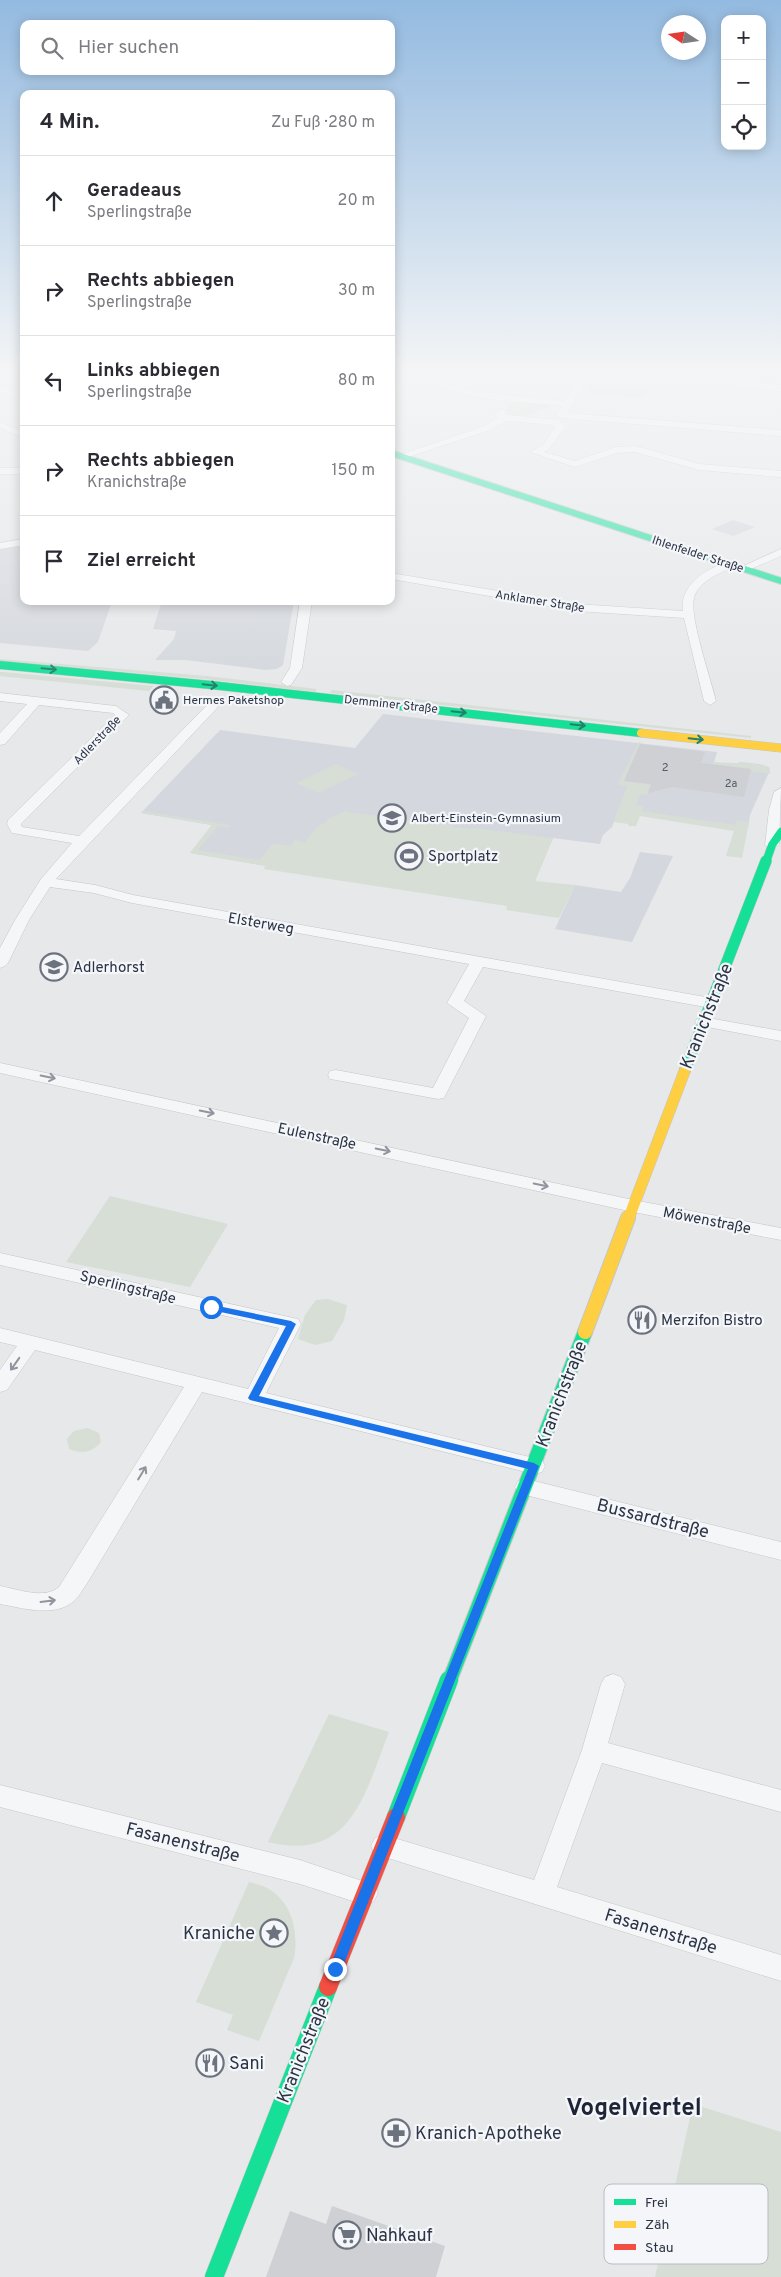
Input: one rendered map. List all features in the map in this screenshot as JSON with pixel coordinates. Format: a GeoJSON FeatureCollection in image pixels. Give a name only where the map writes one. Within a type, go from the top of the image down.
{"type":"FeatureCollection","features":[{"type":"Feature","properties":{"kind":"main road","name":"Ihlenfelder Straße"},"geometry":{"type":"LineString","coordinates":[[457,475],[780,581]]}},
{"type":"Feature","properties":{"kind":"main road","name":"Demminer Straße"},"geometry":{"type":"LineString","coordinates":[[0,665],[211,685],[781,748]]}},
{"type":"Feature","properties":{"kind":"main road","name":"Demminer Straße"},"geometry":{"type":"LineString","coordinates":[[160,668],[576,714]]}},
{"type":"Feature","properties":{"kind":"main road","name":"Kranichstraße"},"geometry":{"type":"LineString","coordinates":[[214,2277],[526,1487],[703,1022],[750,907],[772,845],[781,832]]}},
{"type":"Feature","properties":{"kind":"street"},"geometry":{"type":"LineString","coordinates":[[0,546],[20,543]]}},
{"type":"Feature","properties":{"kind":"street"},"geometry":{"type":"LineString","coordinates":[[742,569],[781,552]]}},
{"type":"Feature","properties":{"kind":"street"},"geometry":{"type":"LineString","coordinates":[[710,701],[689,615],[688,599],[696,587],[712,573],[729,565]]}},
{"type":"Feature","properties":{"kind":"street","name":"Anklamer Straße"},"geometry":{"type":"LineString","coordinates":[[395,577],[552,605],[619,613],[689,615]]}},
{"type":"Feature","properties":{"kind":"street"},"geometry":{"type":"LineString","coordinates":[[287,682],[296,668],[305,605]]}},
{"type":"Feature","properties":{"kind":"street","name":"Adlerstraße"},"geometry":{"type":"LineString","coordinates":[[0,697],[34,703],[116,710],[123,715],[16,820],[14,824],[17,830]]}},
{"type":"Feature","properties":{"kind":"street"},"geometry":{"type":"LineString","coordinates":[[0,741],[34,703]]}},
{"type":"Feature","properties":{"kind":"street"},"geometry":{"type":"LineString","coordinates":[[0,963],[22,920],[46,882],[212,707]]}},
{"type":"Feature","properties":{"kind":"street","name":"Kranichstraße"},"geometry":{"type":"LineString","coordinates":[[772,845],[776,810],[781,792]]}},
{"type":"Feature","properties":{"kind":"street"},"geometry":{"type":"LineString","coordinates":[[0,830],[17,830],[83,841]]}},
{"type":"Feature","properties":{"kind":"street","name":"Elsterweg"},"geometry":{"type":"LineString","coordinates":[[46,882],[711,1003]]}},
{"type":"Feature","properties":{"kind":"street"},"geometry":{"type":"LineString","coordinates":[[336,1075],[438,1094],[478,1016],[455,1003],[478,961]]}},
{"type":"Feature","properties":{"kind":"street"},"geometry":{"type":"LineString","coordinates":[[703,1022],[781,1036]]}},
{"type":"Feature","properties":{"kind":"street","name":"Eulenstraße"},"geometry":{"type":"LineString","coordinates":[[0,1068],[633,1206]]}},
{"type":"Feature","properties":{"kind":"street","name":"Möwenstraße"},"geometry":{"type":"LineString","coordinates":[[633,1206],[781,1234]]}},
{"type":"Feature","properties":{"kind":"street","name":"Sperlingstraße"},"geometry":{"type":"LineString","coordinates":[[0,1259],[95,1278],[199,1304],[291,1324],[253,1398]]}},
{"type":"Feature","properties":{"kind":"street"},"geometry":{"type":"LineString","coordinates":[[0,1335],[534,1466]]}},
{"type":"Feature","properties":{"kind":"street"},"geometry":{"type":"LineString","coordinates":[[0,1385],[30,1342]]}},
{"type":"Feature","properties":{"kind":"street"},"geometry":{"type":"LineString","coordinates":[[0,1595],[36,1602],[53,1601],[65,1596],[78,1580],[196,1384]]}},
{"type":"Feature","properties":{"kind":"street","name":"Bussardstraße"},"geometry":{"type":"LineString","coordinates":[[526,1487],[781,1550]]}},
{"type":"Feature","properties":{"kind":"street"},"geometry":{"type":"LineString","coordinates":[[542,1894],[594,1750],[613,1684]]}},
{"type":"Feature","properties":{"kind":"street"},"geometry":{"type":"LineString","coordinates":[[594,1750],[781,1801]]}},
{"type":"Feature","properties":{"kind":"street","name":"Fasanenstraße"},"geometry":{"type":"LineString","coordinates":[[0,1796],[300,1872],[365,1893]]}},
{"type":"Feature","properties":{"kind":"street","name":"Fasanenstraße"},"geometry":{"type":"LineString","coordinates":[[384,1846],[781,1968]]}},
{"type":"Feature","properties":{"kind":"shaded area"},"geometry":{"type":"Polygon","coordinates":[[[733,520],[755,527],[733,536],[712,529],[733,520]]]}},
{"type":"Feature","properties":{"kind":"shaded area"},"geometry":{"type":"Polygon","coordinates":[[[20,545],[20,605],[111,605],[98,642],[88,651],[0,643],[0,549],[20,545]]]}},
{"type":"Feature","properties":{"kind":"shaded area"},"geometry":{"type":"Polygon","coordinates":[[[161,605],[293,605],[283,665],[277,669],[266,670],[186,660],[155,660],[174,639],[176,631],[153,629],[161,605]]]}},
{"type":"Feature","properties":{"kind":"shaded area"},"geometry":{"type":"Polygon","coordinates":[[[0,659],[207,676],[317,689],[315,692],[204,679],[0,661],[0,659]]]}},
{"type":"Feature","properties":{"kind":"shaded area"},"geometry":{"type":"Polygon","coordinates":[[[0,672],[153,686],[149,691],[0,676],[0,672]]]}},
{"type":"Feature","properties":{"kind":"shaded area"},"geometry":{"type":"Polygon","coordinates":[[[332,690],[751,736],[751,738],[330,693],[332,690]]]}},
{"type":"Feature","properties":{"kind":"shaded area","name":"Albert-Einstein-Gymnasium"},"geometry":{"type":"Polygon","coordinates":[[[383,714],[717,752],[714,762],[735,765],[740,762],[759,764],[769,767],[770,770],[750,815],[748,828],[619,808],[612,827],[603,835],[600,844],[553,838],[535,881],[264,869],[266,866],[190,853],[212,825],[141,813],[220,730],[355,748],[383,714]]]}},
{"type":"Feature","properties":{"kind":"shaded area"},"geometry":{"type":"Polygon","coordinates":[[[639,742],[641,743],[624,781],[652,785],[647,795],[641,794],[636,804],[644,806],[642,811],[735,825],[737,820],[749,822],[742,858],[726,856],[734,831],[640,816],[636,826],[614,822],[627,786],[617,785],[639,742]]]}},
{"type":"Feature","properties":{"kind":"shaded area"},"geometry":{"type":"Polygon","coordinates":[[[713,762],[762,765],[769,767],[770,774],[750,771],[751,769],[712,764],[713,762]]]}},
{"type":"Feature","properties":{"kind":"shaded area"},"geometry":{"type":"Polygon","coordinates":[[[336,764],[358,774],[318,793],[296,783],[336,764]]]}},
{"type":"Feature","properties":{"kind":"shaded area","name":"Sportplatz"},"geometry":{"type":"Polygon","coordinates":[[[347,810],[348,812],[453,825],[453,827],[553,838],[535,881],[575,885],[559,918],[506,910],[507,906],[264,869],[266,866],[190,853],[212,825],[141,813],[143,811],[229,825],[229,828],[218,826],[198,850],[259,860],[273,843],[291,846],[295,840],[305,842],[317,827],[328,821],[326,820],[347,810]]]}},
{"type":"Feature","properties":{"kind":"shaded area"},"geometry":{"type":"Polygon","coordinates":[[[640,852],[673,856],[632,942],[555,929],[575,885],[621,892],[630,878],[640,852]]]}},
{"type":"Feature","properties":{"kind":"shaded area"},"geometry":{"type":"Polygon","coordinates":[[[110,1196],[228,1224],[190,1287],[66,1262],[110,1196]]]}},
{"type":"Feature","properties":{"kind":"shaded area"},"geometry":{"type":"Polygon","coordinates":[[[328,1299],[347,1305],[344,1320],[332,1341],[315,1345],[298,1339],[305,1315],[316,1300],[328,1299]]]}},
{"type":"Feature","properties":{"kind":"shaded area"},"geometry":{"type":"Polygon","coordinates":[[[87,1428],[99,1433],[101,1442],[86,1452],[69,1449],[67,1439],[74,1431],[87,1428]]]}},
{"type":"Feature","properties":{"kind":"shaded area"},"geometry":{"type":"Polygon","coordinates":[[[329,1714],[389,1732],[362,1799],[351,1817],[337,1832],[319,1842],[296,1846],[268,1842],[329,1714]]]}},
{"type":"Feature","properties":{"kind":"shaded area"},"geometry":{"type":"Polygon","coordinates":[[[249,1882],[267,1888],[282,1901],[292,1918],[295,1938],[294,1958],[259,2041],[227,2030],[233,2015],[196,2002],[249,1882]]]}},
{"type":"Feature","properties":{"kind":"shaded area"},"geometry":{"type":"Polygon","coordinates":[[[693,2104],[781,2132],[781,2277],[655,2277],[658,2264],[768,2264],[768,2184],[675,2184],[693,2104]]]}},
{"type":"Feature","properties":{"kind":"building"},"geometry":{"type":"Polygon","coordinates":[[[640,744],[705,752],[701,763],[751,769],[744,797],[672,787],[648,793],[651,784],[624,781],[640,744]]]}},
{"type":"Feature","properties":{"kind":"building","name":"Nahkauf"},"geometry":{"type":"Polygon","coordinates":[[[332,2206],[445,2246],[436,2277],[266,2277],[290,2211],[326,2224],[332,2206]]]}},
{"type":"Feature","properties":{"kind":"traffic: fast"},"geometry":{"type":"LineString","coordinates":[[459,475],[781,581]]}},
{"type":"Feature","properties":{"kind":"traffic: fast"},"geometry":{"type":"LineString","coordinates":[[0,665],[211,685],[641,733]]}},
{"type":"Feature","properties":{"kind":"traffic: fast"},"geometry":{"type":"LineString","coordinates":[[685,1070],[750,907],[772,845],[781,832]]}},
{"type":"Feature","properties":{"kind":"traffic: fast"},"geometry":{"type":"LineString","coordinates":[[396,1817],[585,1332]]}},
{"type":"Feature","properties":{"kind":"traffic: fast"},"geometry":{"type":"LineString","coordinates":[[214,2277],[328,1987]]}},
{"type":"Feature","properties":{"kind":"traffic: slow"},"geometry":{"type":"LineString","coordinates":[[641,733],[781,748]]}},
{"type":"Feature","properties":{"kind":"traffic: slow"},"geometry":{"type":"LineString","coordinates":[[585,1332],[685,1070]]}},
{"type":"Feature","properties":{"kind":"traffic: jam"},"geometry":{"type":"LineString","coordinates":[[328,1987],[396,1817]]}},
{"type":"Feature","properties":{"kind":"place","name":"Hermes Paketshop"},"geometry":{"type":"Point","coordinates":[164,700]}},
{"type":"Feature","properties":{"kind":"place","name":"Albert-Einstein-Gymnasium"},"geometry":{"type":"Point","coordinates":[392,818]}},
{"type":"Feature","properties":{"kind":"place","name":"Sportplatz"},"geometry":{"type":"Point","coordinates":[409,856]}},
{"type":"Feature","properties":{"kind":"place","name":"Adlerhorst"},"geometry":{"type":"Point","coordinates":[54,967]}},
{"type":"Feature","properties":{"kind":"place","name":"Merzifon Bistro"},"geometry":{"type":"Point","coordinates":[642,1320]}},
{"type":"Feature","properties":{"kind":"place","name":"Kraniche"},"geometry":{"type":"Point","coordinates":[274,1933]}},
{"type":"Feature","properties":{"kind":"place","name":"Sani"},"geometry":{"type":"Point","coordinates":[210,2063]}},
{"type":"Feature","properties":{"kind":"place","name":"Kranich-Apotheke"},"geometry":{"type":"Point","coordinates":[396,2133]}},
{"type":"Feature","properties":{"kind":"place","name":"Nahkauf"},"geometry":{"type":"Point","coordinates":[347,2235]}},
{"type":"Feature","properties":{"kind":"district","name":"Vogelviertel"},"geometry":{"type":"Point","coordinates":[634,2107]}},
{"type":"Feature","properties":{"kind":"route"},"geometry":{"type":"LineString","coordinates":[[211,1307],[291,1324],[253,1398],[534,1466],[335,1969]]}}]}
